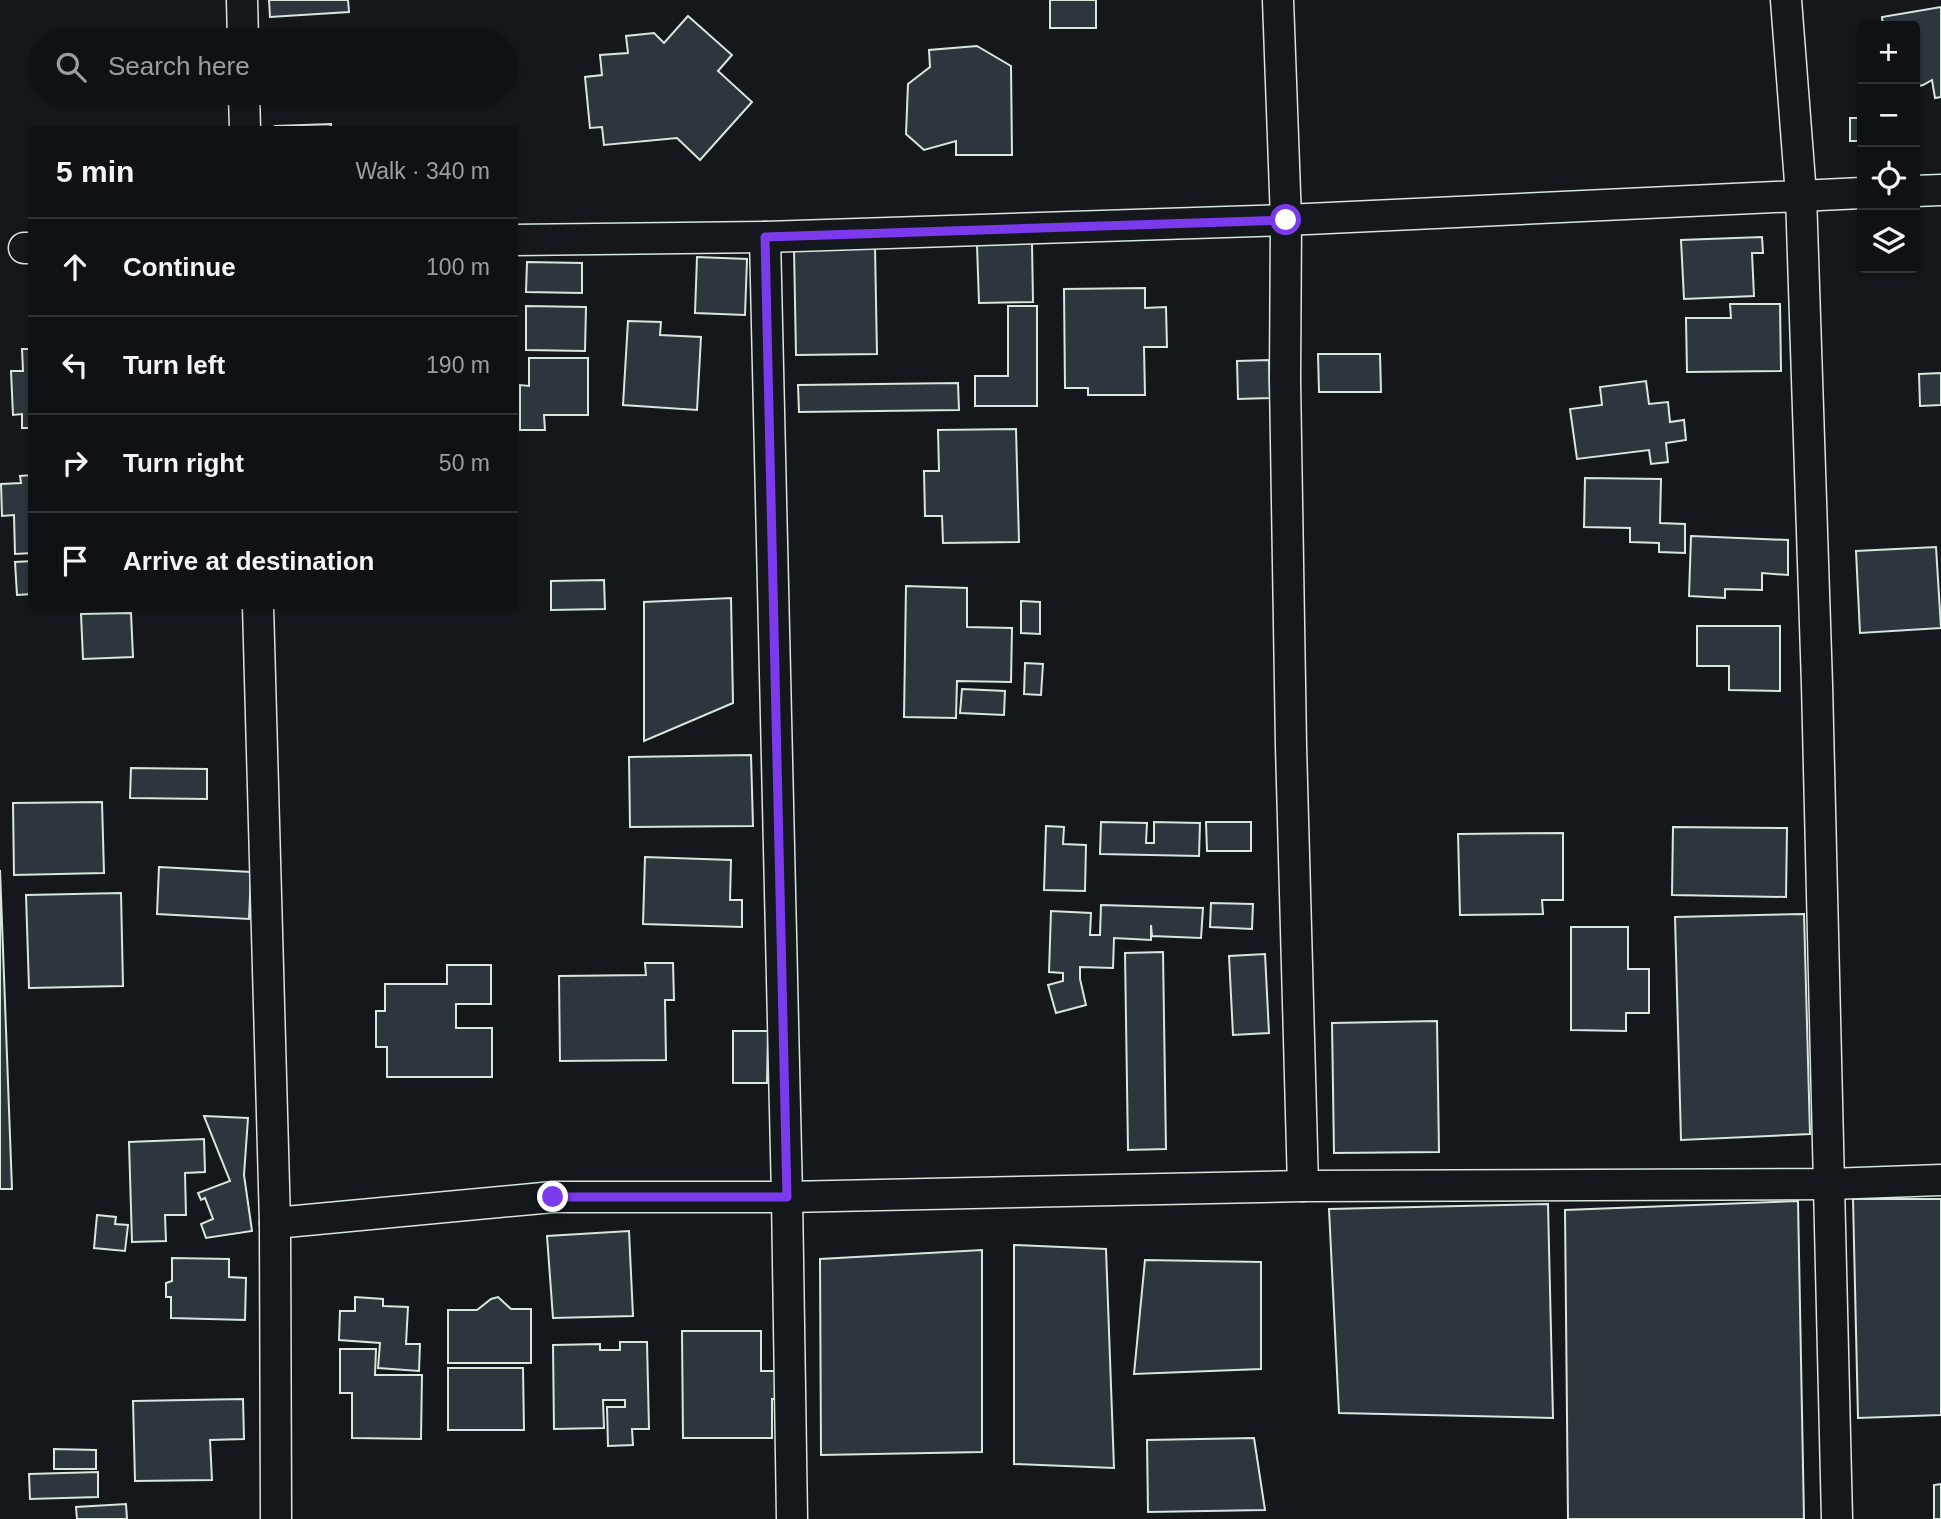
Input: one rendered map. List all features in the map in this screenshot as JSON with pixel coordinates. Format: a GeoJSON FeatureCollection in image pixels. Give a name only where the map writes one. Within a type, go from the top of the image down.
{"type":"FeatureCollection","features":[{"type":"Feature","properties":{"kind":"street"},"geometry":{"type":"LineString","coordinates":[[242,0],[243,28]]}},
{"type":"Feature","properties":{"kind":"street"},"geometry":{"type":"LineString","coordinates":[[1278,0],[1286,220],[1285,380],[1290,706],[1303,1186]]}},
{"type":"Feature","properties":{"kind":"street"},"geometry":{"type":"LineString","coordinates":[[1786,0],[1801,195],[1817,685],[1837,1519]]}},
{"type":"Feature","properties":{"kind":"street"},"geometry":{"type":"LineString","coordinates":[[244,105],[245,126]]}},
{"type":"Feature","properties":{"kind":"street"},"geometry":{"type":"LineString","coordinates":[[1920,191],[1941,190]]}},
{"type":"Feature","properties":{"kind":"street"},"geometry":{"type":"LineString","coordinates":[[518,240],[765,237],[1286,220],[1857,193]]}},
{"type":"Feature","properties":{"kind":"street"},"geometry":{"type":"LineString","coordinates":[[765,237],[792,1519]]}},
{"type":"Feature","properties":{"kind":"street"},"geometry":{"type":"LineString","coordinates":[[258,609],[275,1223],[276,1519]]}},
{"type":"Feature","properties":{"kind":"street"},"geometry":{"type":"LineString","coordinates":[[275,1223],[553,1197],[787,1197],[1303,1186],[1829,1184],[1941,1180]]}},
{"type":"Feature","properties":{"kind":"building"},"geometry":{"type":"Polygon","coordinates":[[[269,0],[348,0],[349,12],[270,17],[269,0]]]}},
{"type":"Feature","properties":{"kind":"building"},"geometry":{"type":"Polygon","coordinates":[[[1050,0],[1096,0],[1096,28],[1050,28],[1050,0]]]}},
{"type":"Feature","properties":{"kind":"building"},"geometry":{"type":"Polygon","coordinates":[[[1941,7],[1941,97],[1935,98],[1932,80],[1920,86],[1920,21],[1882,21],[1882,17],[1941,7]]]}},
{"type":"Feature","properties":{"kind":"building"},"geometry":{"type":"Polygon","coordinates":[[[688,16],[732,55],[718,71],[752,102],[700,160],[677,138],[604,145],[602,127],[590,128],[585,77],[602,75],[600,55],[628,53],[626,36],[654,33],[664,43],[688,16]]]}},
{"type":"Feature","properties":{"kind":"building"},"geometry":{"type":"Polygon","coordinates":[[[977,46],[1011,66],[1012,155],[956,155],[956,141],[924,150],[906,134],[908,84],[930,67],[929,50],[977,46]]]}},
{"type":"Feature","properties":{"kind":"building"},"geometry":{"type":"Polygon","coordinates":[[[1850,118],[1857,118],[1857,141],[1850,141],[1850,118]]]}},
{"type":"Feature","properties":{"kind":"building"},"geometry":{"type":"Polygon","coordinates":[[[331,124],[331,126],[275,126],[331,124]]]}},
{"type":"Feature","properties":{"kind":"building"},"geometry":{"type":"Polygon","coordinates":[[[1762,237],[1763,253],[1752,253],[1754,296],[1684,299],[1681,240],[1762,237]]]}},
{"type":"Feature","properties":{"kind":"building"},"geometry":{"type":"Polygon","coordinates":[[[1032,243],[1033,302],[979,303],[977,245],[1032,243]]]}},
{"type":"Feature","properties":{"kind":"building"},"geometry":{"type":"Polygon","coordinates":[[[875,247],[877,354],[796,355],[794,248],[875,247]]]}},
{"type":"Feature","properties":{"kind":"building"},"geometry":{"type":"Polygon","coordinates":[[[697,257],[747,259],[745,315],[695,313],[697,257]]]}},
{"type":"Feature","properties":{"kind":"building"},"geometry":{"type":"Polygon","coordinates":[[[527,262],[582,263],[582,293],[526,292],[527,262]]]}},
{"type":"Feature","properties":{"kind":"building"},"geometry":{"type":"Polygon","coordinates":[[[1145,288],[1145,308],[1166,307],[1167,347],[1144,347],[1145,395],[1088,395],[1088,388],[1065,388],[1064,289],[1145,288]]]}},
{"type":"Feature","properties":{"kind":"building"},"geometry":{"type":"Polygon","coordinates":[[[1730,304],[1780,304],[1781,371],[1687,372],[1686,318],[1731,318],[1730,304]]]}},
{"type":"Feature","properties":{"kind":"building"},"geometry":{"type":"Polygon","coordinates":[[[526,306],[586,307],[585,351],[526,350],[526,306]]]}},
{"type":"Feature","properties":{"kind":"building"},"geometry":{"type":"Polygon","coordinates":[[[1008,306],[1037,306],[1037,406],[975,406],[975,376],[1008,376],[1008,306]]]}},
{"type":"Feature","properties":{"kind":"building"},"geometry":{"type":"Polygon","coordinates":[[[628,321],[661,322],[660,335],[701,337],[697,410],[623,405],[628,321]]]}},
{"type":"Feature","properties":{"kind":"building"},"geometry":{"type":"Polygon","coordinates":[[[22,349],[28,349],[28,428],[22,428],[22,414],[13,415],[11,371],[23,371],[22,349]]]}},
{"type":"Feature","properties":{"kind":"building"},"geometry":{"type":"Polygon","coordinates":[[[1318,354],[1380,354],[1381,392],[1319,392],[1318,354]]]}},
{"type":"Feature","properties":{"kind":"building"},"geometry":{"type":"Polygon","coordinates":[[[529,358],[588,358],[588,415],[544,415],[545,430],[520,430],[520,385],[529,386],[529,358]]]}},
{"type":"Feature","properties":{"kind":"building"},"geometry":{"type":"Polygon","coordinates":[[[1269,360],[1270,398],[1238,399],[1237,361],[1269,360]]]}},
{"type":"Feature","properties":{"kind":"building"},"geometry":{"type":"Polygon","coordinates":[[[1941,373],[1941,405],[1920,406],[1919,374],[1941,373]]]}},
{"type":"Feature","properties":{"kind":"building"},"geometry":{"type":"Polygon","coordinates":[[[1646,381],[1649,404],[1668,402],[1670,422],[1684,420],[1686,440],[1666,443],[1668,462],[1651,464],[1649,450],[1577,459],[1570,409],[1602,405],[1600,387],[1646,381]]]}},
{"type":"Feature","properties":{"kind":"building"},"geometry":{"type":"Polygon","coordinates":[[[958,383],[959,410],[799,412],[798,385],[958,383]]]}},
{"type":"Feature","properties":{"kind":"building"},"geometry":{"type":"Polygon","coordinates":[[[1016,429],[1019,542],[943,543],[942,516],[925,516],[924,471],[939,471],[938,430],[1016,429]]]}},
{"type":"Feature","properties":{"kind":"building"},"geometry":{"type":"Polygon","coordinates":[[[28,475],[28,553],[15,554],[14,515],[2,516],[1,484],[21,483],[20,476],[28,475]]]}},
{"type":"Feature","properties":{"kind":"building"},"geometry":{"type":"Polygon","coordinates":[[[1585,478],[1661,479],[1660,523],[1685,524],[1685,553],[1659,552],[1659,543],[1630,542],[1630,528],[1584,527],[1585,478]]]}},
{"type":"Feature","properties":{"kind":"building"},"geometry":{"type":"Polygon","coordinates":[[[1691,536],[1788,540],[1788,575],[1762,573],[1762,590],[1725,589],[1725,598],[1689,596],[1691,536]]]}},
{"type":"Feature","properties":{"kind":"building"},"geometry":{"type":"Polygon","coordinates":[[[1936,547],[1941,628],[1860,633],[1856,551],[1936,547]]]}},
{"type":"Feature","properties":{"kind":"building"},"geometry":{"type":"Polygon","coordinates":[[[28,561],[28,594],[17,595],[15,562],[28,561]]]}},
{"type":"Feature","properties":{"kind":"building"},"geometry":{"type":"Polygon","coordinates":[[[604,580],[605,609],[551,610],[551,581],[604,580]]]}},
{"type":"Feature","properties":{"kind":"building"},"geometry":{"type":"Polygon","coordinates":[[[906,586],[967,588],[967,627],[1012,628],[1011,682],[957,681],[956,718],[904,717],[906,586]]]}},
{"type":"Feature","properties":{"kind":"building"},"geometry":{"type":"Polygon","coordinates":[[[731,598],[733,703],[644,741],[644,602],[731,598]]]}},
{"type":"Feature","properties":{"kind":"building"},"geometry":{"type":"Polygon","coordinates":[[[1021,601],[1040,602],[1040,634],[1021,633],[1021,601]]]}},
{"type":"Feature","properties":{"kind":"building"},"geometry":{"type":"Polygon","coordinates":[[[131,613],[133,657],[83,659],[81,614],[131,613]]]}},
{"type":"Feature","properties":{"kind":"building"},"geometry":{"type":"Polygon","coordinates":[[[1697,626],[1780,626],[1780,691],[1729,690],[1729,666],[1697,666],[1697,626]]]}},
{"type":"Feature","properties":{"kind":"building"},"geometry":{"type":"Polygon","coordinates":[[[1025,663],[1043,664],[1041,695],[1024,694],[1025,663]]]}},
{"type":"Feature","properties":{"kind":"building"},"geometry":{"type":"Polygon","coordinates":[[[962,689],[1005,691],[1004,715],[960,713],[962,689]]]}},
{"type":"Feature","properties":{"kind":"building"},"geometry":{"type":"Polygon","coordinates":[[[751,755],[753,826],[630,827],[629,757],[751,755]]]}},
{"type":"Feature","properties":{"kind":"building"},"geometry":{"type":"Polygon","coordinates":[[[131,768],[207,769],[207,799],[130,798],[131,768]]]}},
{"type":"Feature","properties":{"kind":"building"},"geometry":{"type":"Polygon","coordinates":[[[102,802],[104,873],[14,875],[13,803],[102,802]]]}},
{"type":"Feature","properties":{"kind":"building"},"geometry":{"type":"Polygon","coordinates":[[[1101,822],[1147,823],[1146,843],[1154,843],[1154,822],[1200,823],[1199,856],[1100,854],[1101,822]]]}},
{"type":"Feature","properties":{"kind":"building"},"geometry":{"type":"Polygon","coordinates":[[[1206,822],[1251,822],[1251,851],[1207,851],[1206,822]]]}},
{"type":"Feature","properties":{"kind":"building"},"geometry":{"type":"Polygon","coordinates":[[[1046,826],[1064,827],[1063,844],[1086,845],[1085,891],[1044,890],[1046,826]]]}},
{"type":"Feature","properties":{"kind":"building"},"geometry":{"type":"Polygon","coordinates":[[[1673,827],[1787,828],[1786,897],[1672,895],[1673,827]]]}},
{"type":"Feature","properties":{"kind":"building"},"geometry":{"type":"Polygon","coordinates":[[[1563,833],[1563,900],[1542,900],[1543,914],[1460,915],[1458,834],[1563,833]]]}},
{"type":"Feature","properties":{"kind":"building"},"geometry":{"type":"Polygon","coordinates":[[[645,857],[731,860],[730,900],[742,900],[742,927],[643,924],[645,857]]]}},
{"type":"Feature","properties":{"kind":"building"},"geometry":{"type":"Polygon","coordinates":[[[159,867],[251,872],[249,919],[157,914],[159,867]]]}},
{"type":"Feature","properties":{"kind":"building"},"geometry":{"type":"Polygon","coordinates":[[[0,870],[12,1189],[0,1189],[0,870]]]}},
{"type":"Feature","properties":{"kind":"building"},"geometry":{"type":"Polygon","coordinates":[[[121,893],[123,986],[29,988],[26,895],[121,893]]]}},
{"type":"Feature","properties":{"kind":"building"},"geometry":{"type":"Polygon","coordinates":[[[1211,903],[1253,904],[1252,929],[1210,927],[1211,903]]]}},
{"type":"Feature","properties":{"kind":"building"},"geometry":{"type":"Polygon","coordinates":[[[1101,905],[1203,908],[1201,938],[1152,936],[1151,925],[1151,940],[1114,938],[1113,968],[1080,967],[1086,1005],[1056,1013],[1048,985],[1063,981],[1063,973],[1049,972],[1051,911],[1091,913],[1090,935],[1100,935],[1101,905]]]}},
{"type":"Feature","properties":{"kind":"building"},"geometry":{"type":"Polygon","coordinates":[[[1804,914],[1810,1134],[1681,1140],[1675,917],[1804,914]]]}},
{"type":"Feature","properties":{"kind":"building"},"geometry":{"type":"Polygon","coordinates":[[[1571,927],[1628,927],[1628,969],[1649,969],[1649,1013],[1626,1013],[1626,1031],[1571,1030],[1571,927]]]}},
{"type":"Feature","properties":{"kind":"building"},"geometry":{"type":"Polygon","coordinates":[[[1163,952],[1166,1149],[1128,1150],[1125,953],[1163,952]]]}},
{"type":"Feature","properties":{"kind":"building"},"geometry":{"type":"Polygon","coordinates":[[[1265,954],[1269,1033],[1233,1035],[1229,956],[1265,954]]]}},
{"type":"Feature","properties":{"kind":"building"},"geometry":{"type":"Polygon","coordinates":[[[645,963],[673,963],[674,1000],[665,1000],[666,1060],[560,1061],[559,976],[646,975],[645,963]]]}},
{"type":"Feature","properties":{"kind":"building"},"geometry":{"type":"Polygon","coordinates":[[[447,965],[491,965],[491,1004],[456,1004],[456,1028],[492,1028],[492,1077],[387,1077],[387,1047],[376,1047],[376,1011],[385,1011],[385,984],[447,984],[447,965]]]}},
{"type":"Feature","properties":{"kind":"building"},"geometry":{"type":"Polygon","coordinates":[[[1437,1021],[1439,1152],[1334,1153],[1332,1023],[1437,1021]]]}},
{"type":"Feature","properties":{"kind":"building"},"geometry":{"type":"Polygon","coordinates":[[[733,1031],[768,1031],[767,1083],[733,1083],[733,1031]]]}},
{"type":"Feature","properties":{"kind":"building"},"geometry":{"type":"Polygon","coordinates":[[[204,1116],[248,1118],[244,1175],[252,1231],[206,1238],[201,1224],[213,1219],[205,1198],[201,1200],[198,1193],[230,1181],[204,1116]]]}},
{"type":"Feature","properties":{"kind":"building"},"geometry":{"type":"Polygon","coordinates":[[[204,1139],[205,1172],[185,1173],[186,1215],[165,1215],[166,1241],[132,1242],[129,1142],[204,1139]]]}},
{"type":"Feature","properties":{"kind":"building"},"geometry":{"type":"Polygon","coordinates":[[[1853,1199],[1941,1199],[1941,1415],[1858,1418],[1853,1199]]]}},
{"type":"Feature","properties":{"kind":"building"},"geometry":{"type":"Polygon","coordinates":[[[1798,1201],[1804,1519],[1568,1519],[1565,1210],[1798,1201]]]}},
{"type":"Feature","properties":{"kind":"building"},"geometry":{"type":"Polygon","coordinates":[[[1548,1204],[1553,1418],[1339,1413],[1329,1209],[1548,1204]]]}},
{"type":"Feature","properties":{"kind":"building"},"geometry":{"type":"Polygon","coordinates":[[[97,1215],[116,1217],[115,1224],[128,1225],[125,1251],[94,1248],[97,1215]]]}},
{"type":"Feature","properties":{"kind":"building"},"geometry":{"type":"Polygon","coordinates":[[[629,1231],[633,1316],[553,1318],[547,1236],[629,1231]]]}},
{"type":"Feature","properties":{"kind":"building"},"geometry":{"type":"Polygon","coordinates":[[[1014,1245],[1106,1249],[1114,1468],[1014,1464],[1014,1245]]]}},
{"type":"Feature","properties":{"kind":"building"},"geometry":{"type":"Polygon","coordinates":[[[982,1250],[982,1452],[821,1455],[820,1259],[982,1250]]]}},
{"type":"Feature","properties":{"kind":"building"},"geometry":{"type":"Polygon","coordinates":[[[172,1258],[229,1259],[229,1277],[246,1278],[245,1320],[171,1318],[171,1297],[166,1297],[166,1283],[172,1281],[172,1258]]]}},
{"type":"Feature","properties":{"kind":"building"},"geometry":{"type":"Polygon","coordinates":[[[1145,1260],[1261,1262],[1261,1369],[1134,1374],[1145,1260]]]}},
{"type":"Feature","properties":{"kind":"building"},"geometry":{"type":"Polygon","coordinates":[[[355,1297],[383,1299],[383,1306],[408,1307],[406,1344],[420,1344],[419,1371],[378,1368],[380,1343],[339,1340],[340,1311],[355,1311],[355,1297]]]}},
{"type":"Feature","properties":{"kind":"building"},"geometry":{"type":"Polygon","coordinates":[[[498,1297],[511,1309],[531,1309],[531,1363],[448,1363],[448,1310],[477,1310],[498,1297]]]}},
{"type":"Feature","properties":{"kind":"building"},"geometry":{"type":"Polygon","coordinates":[[[682,1331],[761,1331],[761,1371],[781,1371],[781,1399],[772,1399],[772,1438],[683,1438],[682,1331]]]}},
{"type":"Feature","properties":{"kind":"building"},"geometry":{"type":"Polygon","coordinates":[[[620,1342],[647,1342],[649,1429],[632,1429],[633,1445],[608,1446],[607,1407],[625,1407],[625,1400],[603,1400],[604,1428],[554,1429],[553,1345],[600,1344],[600,1350],[620,1350],[620,1342]]]}},
{"type":"Feature","properties":{"kind":"building"},"geometry":{"type":"Polygon","coordinates":[[[340,1349],[376,1349],[375,1375],[422,1375],[421,1439],[352,1438],[352,1393],[340,1393],[340,1349]]]}},
{"type":"Feature","properties":{"kind":"building"},"geometry":{"type":"Polygon","coordinates":[[[448,1368],[523,1368],[524,1430],[448,1430],[448,1368]]]}},
{"type":"Feature","properties":{"kind":"building"},"geometry":{"type":"Polygon","coordinates":[[[243,1399],[244,1439],[210,1440],[212,1480],[135,1481],[133,1401],[243,1399]]]}},
{"type":"Feature","properties":{"kind":"building"},"geometry":{"type":"Polygon","coordinates":[[[1254,1438],[1265,1510],[1148,1512],[1147,1440],[1254,1438]]]}},
{"type":"Feature","properties":{"kind":"building"},"geometry":{"type":"Polygon","coordinates":[[[54,1449],[96,1450],[96,1469],[54,1469],[54,1449]]]}},
{"type":"Feature","properties":{"kind":"building"},"geometry":{"type":"Polygon","coordinates":[[[98,1472],[98,1497],[30,1499],[29,1474],[98,1472]]]}},
{"type":"Feature","properties":{"kind":"building"},"geometry":{"type":"Polygon","coordinates":[[[1941,1484],[1941,1519],[1934,1519],[1934,1485],[1941,1484]]]}},
{"type":"Feature","properties":{"kind":"building"},"geometry":{"type":"Polygon","coordinates":[[[126,1504],[127,1519],[77,1519],[76,1507],[126,1504]]]}},
{"type":"Feature","properties":{"kind":"route"},"geometry":{"type":"LineString","coordinates":[[553,1197],[787,1197],[765,237],[1286,220]]}}]}
